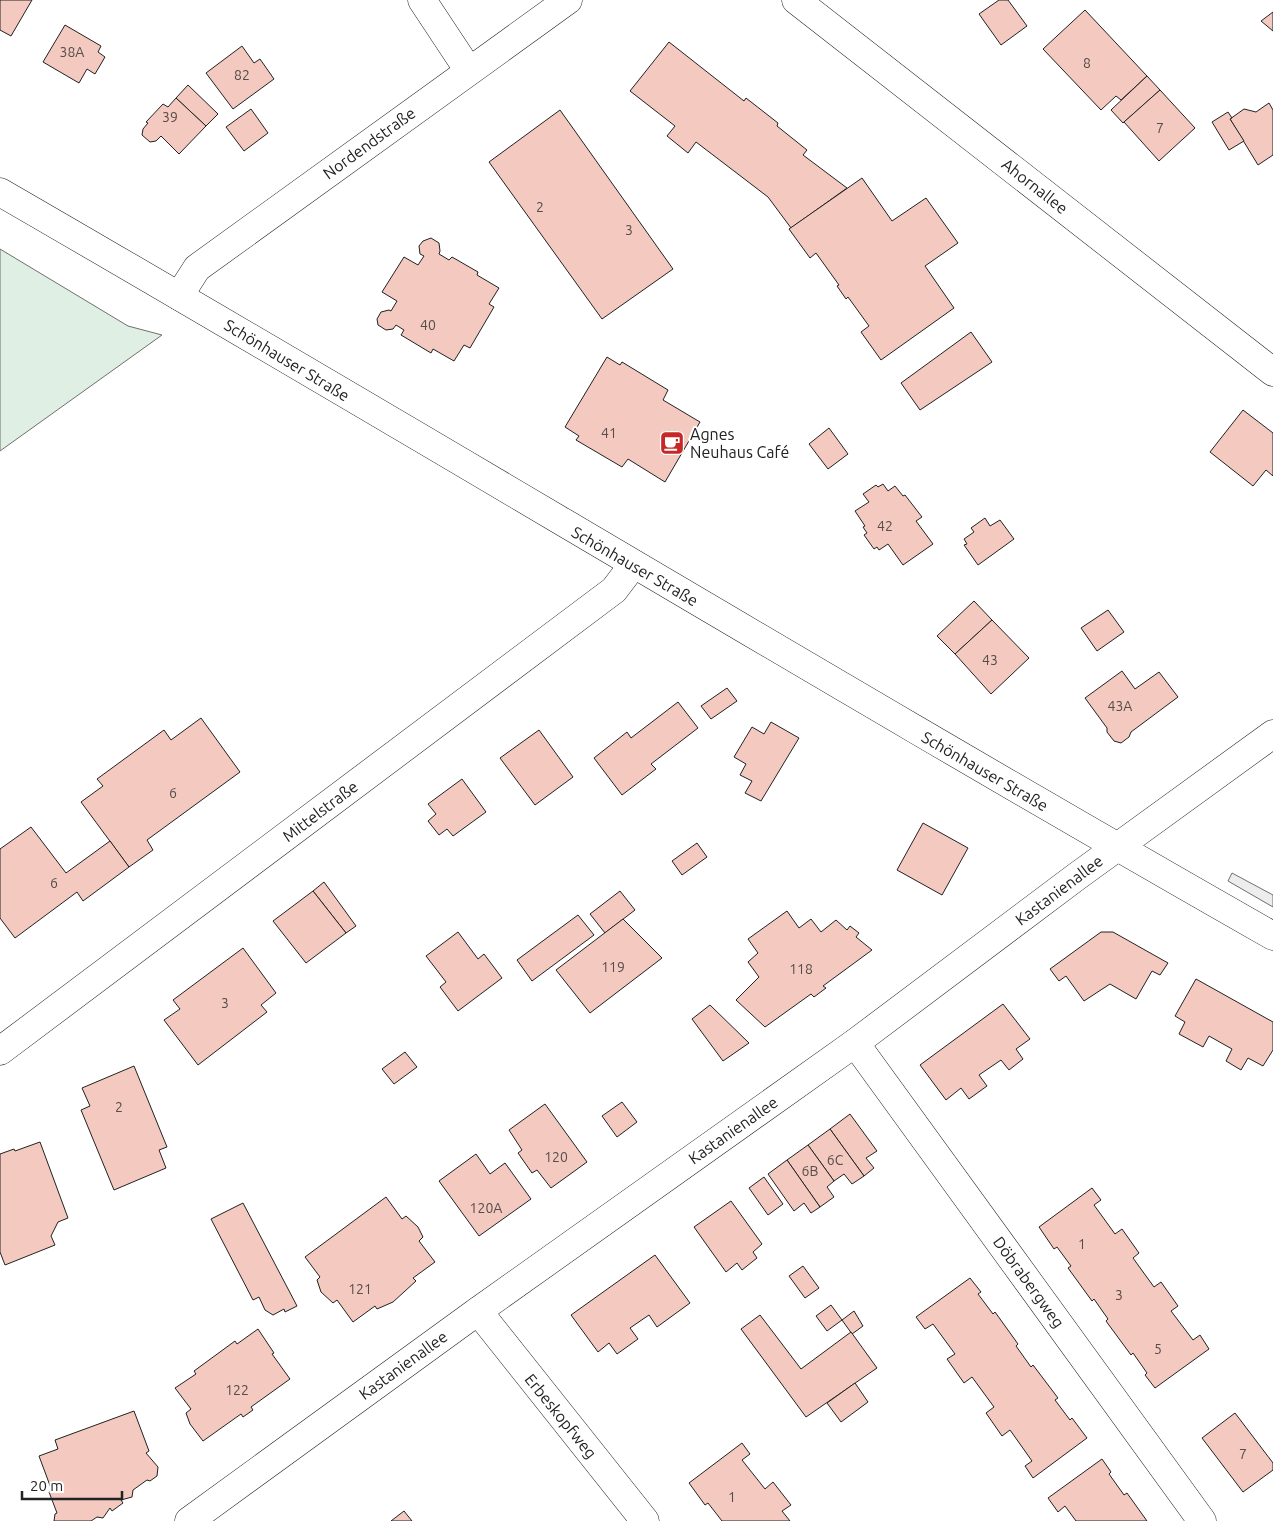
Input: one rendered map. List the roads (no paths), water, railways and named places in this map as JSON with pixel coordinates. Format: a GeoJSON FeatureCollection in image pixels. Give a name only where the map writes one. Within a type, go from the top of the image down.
{"type":"FeatureCollection","features":[{"type":"Feature","properties":{"kind":"street"},"geometry":{"type":"LineString","coordinates":[[422,0],[469,71]]}},
{"type":"Feature","properties":{"kind":"street","name":"Nordendstraße"},"geometry":{"type":"LineString","coordinates":[[179,296],[197,268],[568,0]]}},
{"type":"Feature","properties":{"kind":"street","name":"Ahornallee"},"geometry":{"type":"LineString","coordinates":[[796,0],[1273,372]]}},
{"type":"Feature","properties":{"kind":"street","name":"Schönhauser Straße"},"geometry":{"type":"LineString","coordinates":[[0,192],[1117,847],[1273,936]]}},
{"type":"Feature","properties":{"kind":"street","name":"Mittelstraße"},"geometry":{"type":"LineString","coordinates":[[0,1051],[614,590],[633,564]]}},
{"type":"Feature","properties":{"kind":"street","name":"Kastanienallee"},"geometry":{"type":"LineString","coordinates":[[189,1521],[478,1311],[855,1043],[1117,847],[1273,734]]}},
{"type":"Feature","properties":{"kind":"street","name":"Döbrabergweg"},"geometry":{"type":"LineString","coordinates":[[855,1043],[1202,1521]]}},
{"type":"Feature","properties":{"kind":"street","name":"Erbeskopfweg"},"geometry":{"type":"LineString","coordinates":[[478,1311],[645,1521]]}},
{"type":"Feature","properties":{"kind":"place","name":"Agnes Neuhaus Café"},"geometry":{"type":"Point","coordinates":[672,443]}}]}
